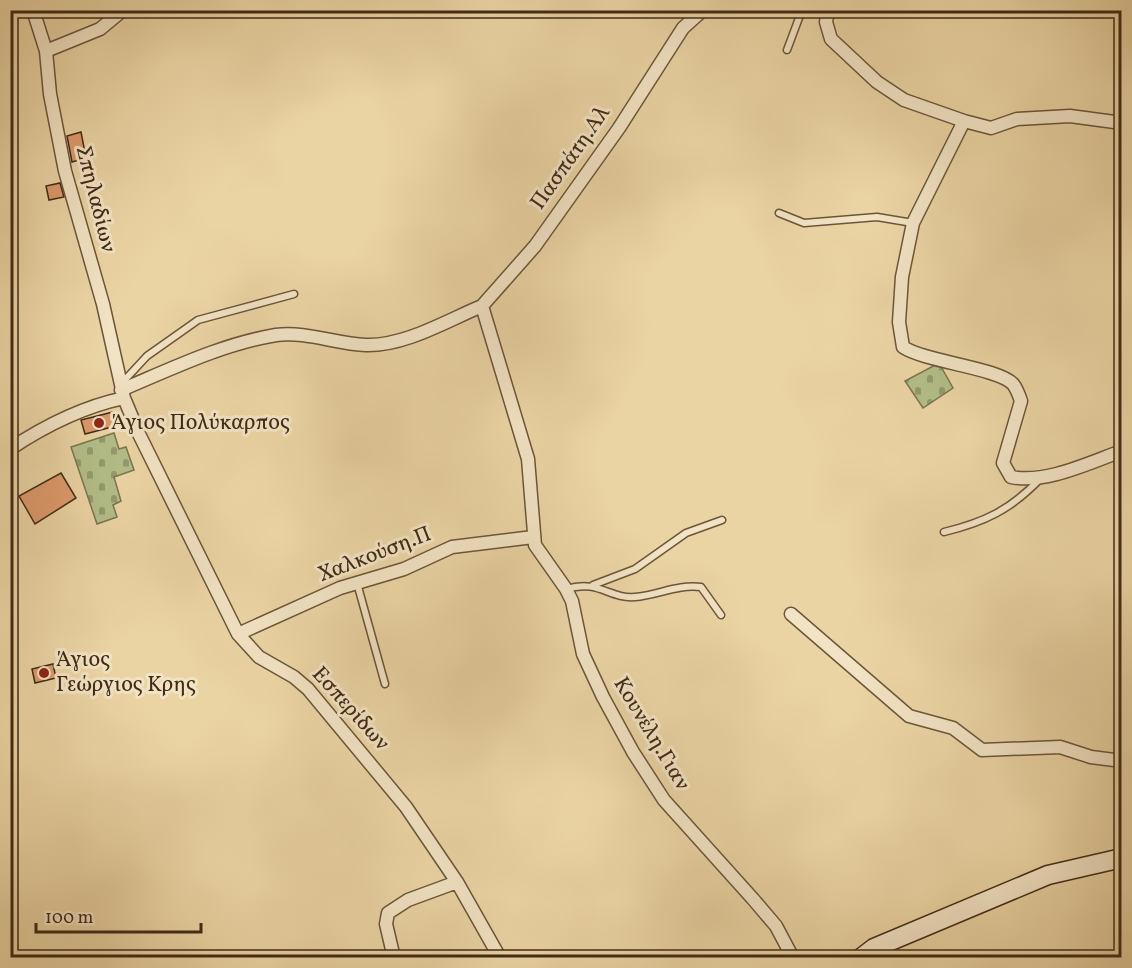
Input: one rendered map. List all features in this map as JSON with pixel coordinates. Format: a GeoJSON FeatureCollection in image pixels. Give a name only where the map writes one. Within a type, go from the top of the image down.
{"type":"FeatureCollection","features":[{"type":"Feature","properties":{"kind":"main road"},"geometry":{"type":"LineString","coordinates":[[861,957],[874,948],[1041,877],[1086,864],[1122,858]]}},
{"type":"Feature","properties":{"kind":"street","name":"Σπηλαδίων"},"geometry":{"type":"LineString","coordinates":[[33,10],[46,51],[58,139],[80,229],[103,304],[122,390]]}},
{"type":"Feature","properties":{"kind":"street"},"geometry":{"type":"LineString","coordinates":[[46,51],[100,29],[123,10]]}},
{"type":"Feature","properties":{"kind":"street","name":"Πασπάτη.Αλ"},"geometry":{"type":"LineString","coordinates":[[482,306],[487,298],[510,277],[540,239],[619,128],[683,28],[703,10]]}},
{"type":"Feature","properties":{"kind":"street"},"geometry":{"type":"LineString","coordinates":[[828,10],[826,22],[831,39],[877,82],[904,100],[991,128],[1017,119],[1070,116],[1122,123]]}},
{"type":"Feature","properties":{"kind":"street"},"geometry":{"type":"LineString","coordinates":[[964,121],[913,223],[902,277],[899,322],[903,347],[963,368],[997,375],[1012,383],[1021,401],[1003,463],[1011,477],[1024,480],[1042,477],[1122,451]]}},
{"type":"Feature","properties":{"kind":"street"},"geometry":{"type":"LineString","coordinates":[[10,449],[55,421],[122,390],[244,342],[278,335],[306,336],[368,345],[395,342],[482,306],[528,459],[533,537]]}},
{"type":"Feature","properties":{"kind":"street","name":"Εσπερίδων"},"geometry":{"type":"LineString","coordinates":[[122,390],[139,434],[238,634],[259,657],[294,677],[308,689],[399,798],[457,882],[500,957]]}},
{"type":"Feature","properties":{"kind":"street","name":"Κουνέλη.Γιαν"},"geometry":{"type":"LineString","coordinates":[[533,537],[535,545],[566,589],[583,654],[603,697],[649,778],[664,800],[776,926],[793,957]]}},
{"type":"Feature","properties":{"kind":"street","name":"Χαλκούση.Π"},"geometry":{"type":"LineString","coordinates":[[238,634],[357,583],[404,568],[452,547],[533,537]]}},
{"type":"Feature","properties":{"kind":"street"},"geometry":{"type":"LineString","coordinates":[[791,614],[909,716],[953,728],[982,750],[1060,747],[1091,757],[1122,761]]}},
{"type":"Feature","properties":{"kind":"street"},"geometry":{"type":"LineString","coordinates":[[394,957],[386,924],[388,913],[408,900],[457,882]]}},
{"type":"Feature","properties":{"kind":"lane"},"geometry":{"type":"LineString","coordinates":[[787,50],[802,10]]}},
{"type":"Feature","properties":{"kind":"lane"},"geometry":{"type":"LineString","coordinates":[[778,213],[804,223],[877,217],[913,223]]}},
{"type":"Feature","properties":{"kind":"lane"},"geometry":{"type":"LineString","coordinates":[[122,390],[147,356],[198,320],[294,294]]}},
{"type":"Feature","properties":{"kind":"lane"},"geometry":{"type":"LineString","coordinates":[[944,532],[988,519],[1004,511],[1042,477]]}},
{"type":"Feature","properties":{"kind":"lane"},"geometry":{"type":"LineString","coordinates":[[566,589],[593,585],[635,569],[686,533],[722,520]]}},
{"type":"Feature","properties":{"kind":"lane"},"geometry":{"type":"LineString","coordinates":[[357,583],[385,684]]}},
{"type":"Feature","properties":{"kind":"lane"},"geometry":{"type":"LineString","coordinates":[[593,585],[622,596],[634,597],[688,586],[701,587],[721,615]]}},
{"type":"Feature","properties":{"kind":"green space"},"geometry":{"type":"Polygon","coordinates":[[[939,363],[953,388],[923,408],[905,381],[939,363]]]}},
{"type":"Feature","properties":{"kind":"green space"},"geometry":{"type":"Polygon","coordinates":[[[114,433],[119,449],[126,447],[134,470],[114,477],[121,501],[113,505],[117,517],[97,524],[71,447],[114,433]]]}},
{"type":"Feature","properties":{"kind":"building"},"geometry":{"type":"Polygon","coordinates":[[[81,132],[86,158],[72,162],[67,136],[81,132]]]}},
{"type":"Feature","properties":{"kind":"building"},"geometry":{"type":"Polygon","coordinates":[[[60,183],[64,197],[49,200],[46,186],[60,183]]]}},
{"type":"Feature","properties":{"kind":"building","name":"Άγιος Πολύκαρπος"},"geometry":{"type":"Polygon","coordinates":[[[113,412],[116,426],[85,434],[81,420],[113,412]]]}},
{"type":"Feature","properties":{"kind":"building"},"geometry":{"type":"Polygon","coordinates":[[[61,473],[76,498],[35,524],[19,496],[61,473]]]}},
{"type":"Feature","properties":{"kind":"building","name":"Άγιος Γεώργιος Κρης"},"geometry":{"type":"Polygon","coordinates":[[[53,664],[56,678],[35,683],[32,669],[53,664]]]}},
{"type":"Feature","properties":{"kind":"place","name":"Άγιος Πολύκαρπος"},"geometry":{"type":"Point","coordinates":[99,423]}},
{"type":"Feature","properties":{"kind":"place","name":"Άγιος Γεώργιος Κρης"},"geometry":{"type":"Point","coordinates":[44,673]}}]}
